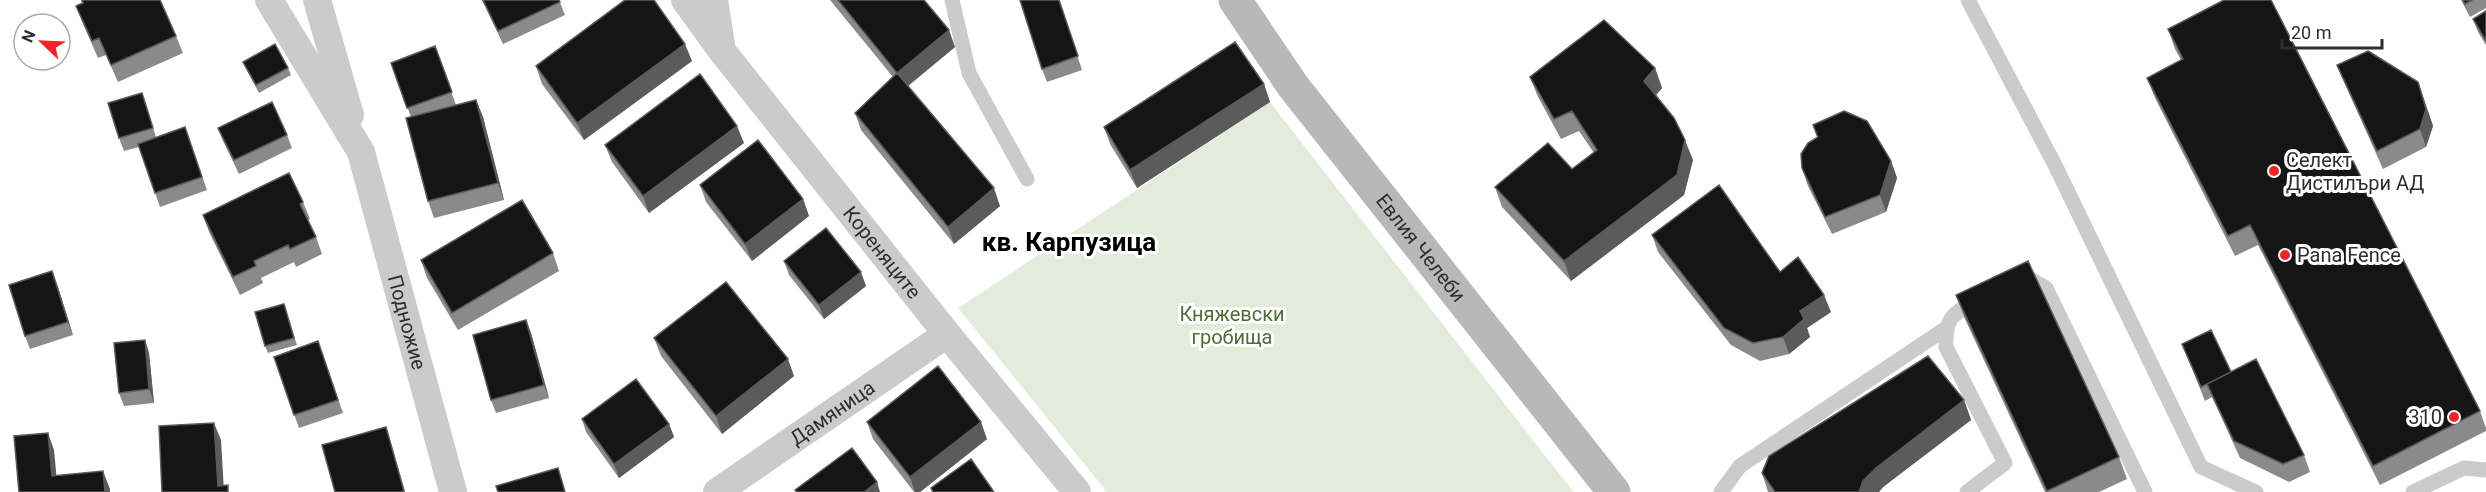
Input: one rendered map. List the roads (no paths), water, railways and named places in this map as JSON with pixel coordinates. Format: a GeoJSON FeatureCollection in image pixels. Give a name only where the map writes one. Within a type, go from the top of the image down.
{"type":"FeatureCollection","features":[{"type":"Feature","properties":{"kind":"street"},"geometry":{"type":"LineString","coordinates":[[272,5],[305,0]]}},
{"type":"Feature","properties":{"kind":"street","name":"Подножие"},"geometry":{"type":"LineString","coordinates":[[316,0],[361,152],[453,492]]}},
{"type":"Feature","properties":{"kind":"street"},"geometry":{"type":"LineString","coordinates":[[685,0],[722,51]]}},
{"type":"Feature","properties":{"kind":"street","name":"Кореняците"},"geometry":{"type":"LineString","coordinates":[[714,0],[722,51],[947,334],[1077,492]]}},
{"type":"Feature","properties":{"kind":"street","name":"Евлия Челеби"},"geometry":{"type":"LineString","coordinates":[[1235,0],[1293,86],[1614,492]]}},
{"type":"Feature","properties":{"kind":"street","name":"Подножие"},"geometry":{"type":"LineString","coordinates":[[272,5],[361,152]]}},
{"type":"Feature","properties":{"kind":"street","name":"Дамяница"},"geometry":{"type":"LineString","coordinates":[[717,492],[947,334]]}},
{"type":"Feature","properties":{"kind":"lane"},"geometry":{"type":"LineString","coordinates":[[952,0],[969,73],[1027,179]]}},
{"type":"Feature","properties":{"kind":"lane"},"geometry":{"type":"LineString","coordinates":[[1968,0],[2055,165],[2201,467],[2256,492]]}},
{"type":"Feature","properties":{"kind":"lane"},"geometry":{"type":"LineString","coordinates":[[2006,284],[2027,277],[2046,288],[2145,492]]}},
{"type":"Feature","properties":{"kind":"lane"},"geometry":{"type":"LineString","coordinates":[[1967,492],[2005,463],[1946,347],[1946,328],[1953,314],[1988,294]]}},
{"type":"Feature","properties":{"kind":"lane"},"geometry":{"type":"LineString","coordinates":[[1721,492],[1740,466],[1946,328]]}},
{"type":"Feature","properties":{"kind":"lane"},"geometry":{"type":"LineString","coordinates":[[2413,492],[2464,468],[2486,470]]}},
{"type":"Feature","properties":{"kind":"place","name":"Селект Дистилъри АД"},"geometry":{"type":"Point","coordinates":[2274,171]}},
{"type":"Feature","properties":{"kind":"place","name":"Pana Fence"},"geometry":{"type":"Point","coordinates":[2285,255]}},
{"type":"Feature","properties":{"kind":"place","name":"310"},"geometry":{"type":"Point","coordinates":[2454,417]}},
{"type":"Feature","properties":{"kind":"district","name":"кв. Карпузица"},"geometry":{"type":"Point","coordinates":[1069,242]}},
{"type":"Feature","properties":{"kind":"park label","name":"Княжевски гробища"},"geometry":{"type":"Point","coordinates":[1232,326]}}]}
